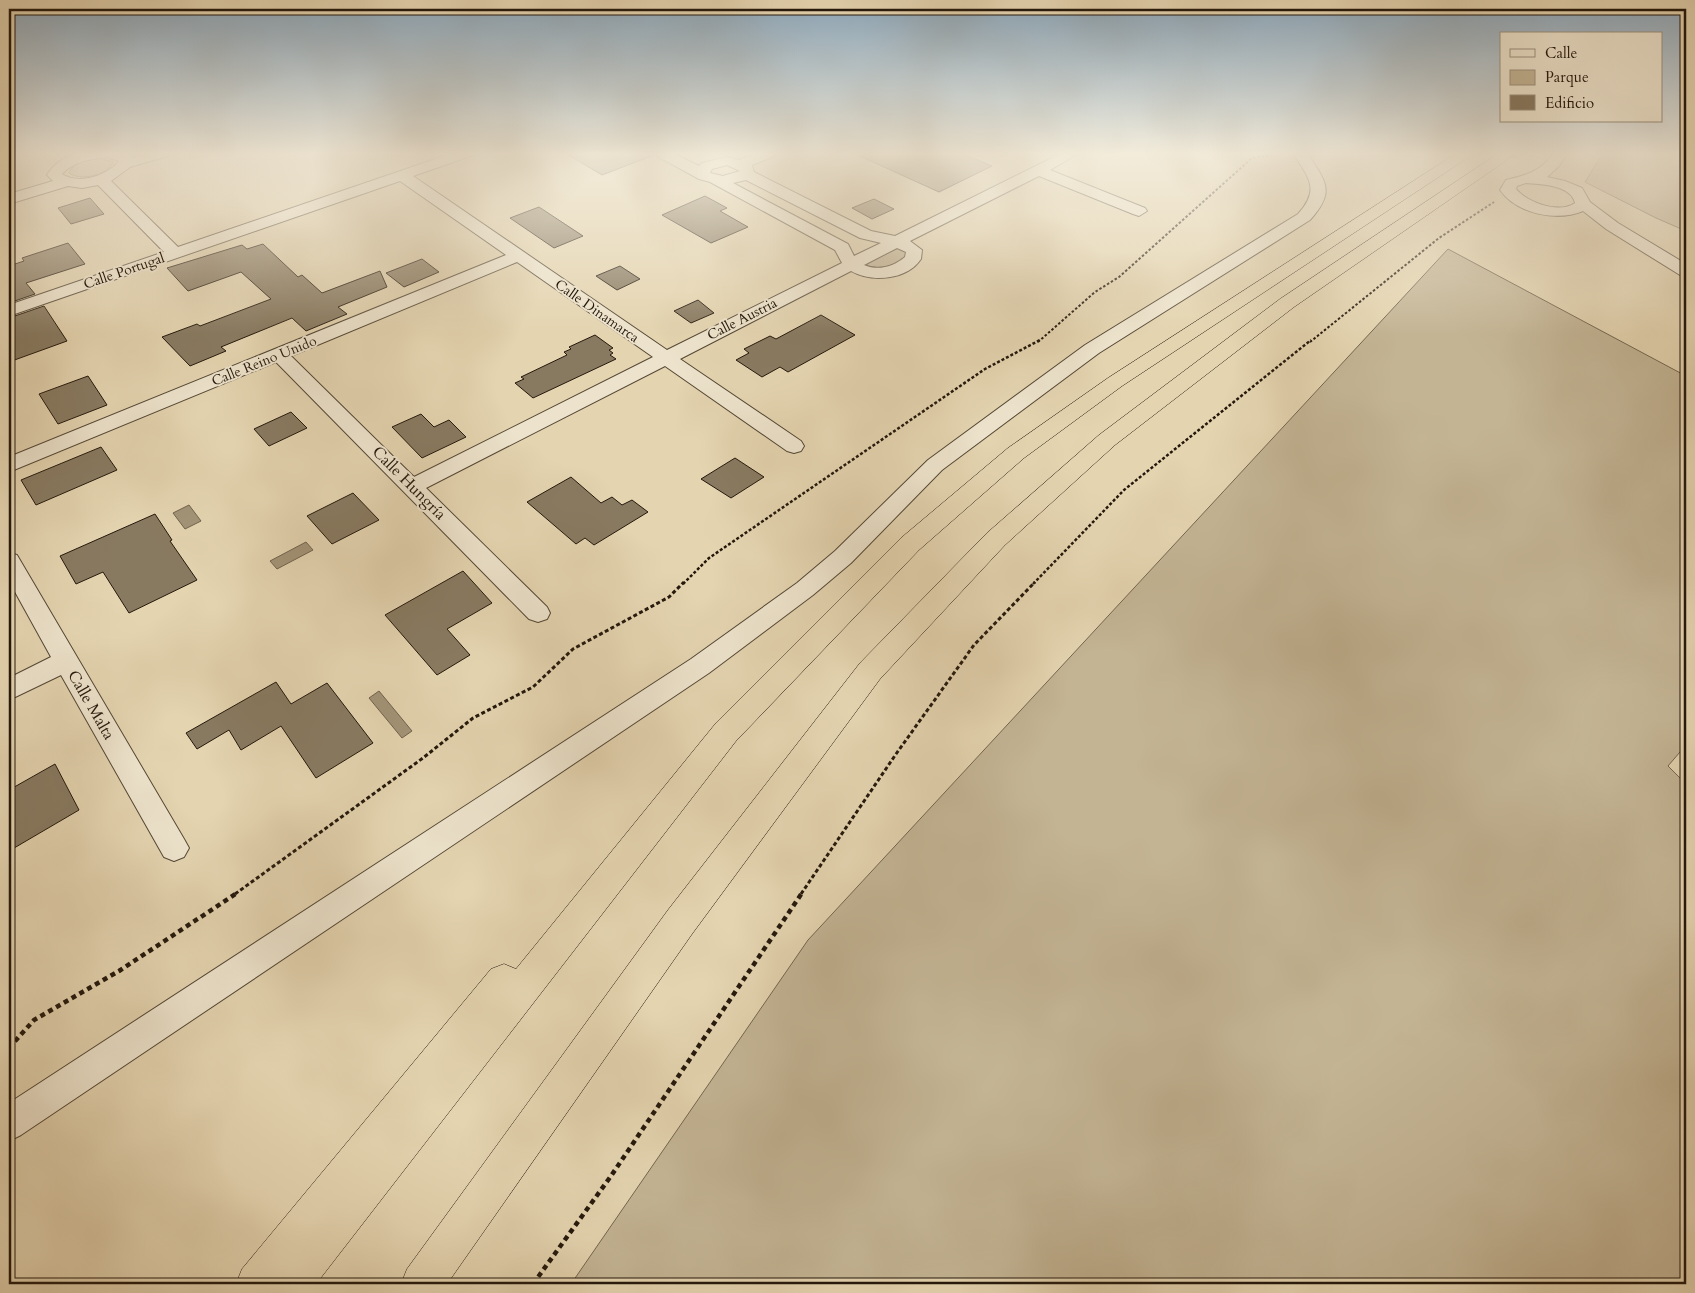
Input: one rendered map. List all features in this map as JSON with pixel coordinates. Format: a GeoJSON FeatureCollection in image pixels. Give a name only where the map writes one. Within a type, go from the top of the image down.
{"type":"FeatureCollection","features":[{"type":"Feature","properties":{"kind":"highway"},"geometry":{"type":"LineString","coordinates":[[257,1284],[549,927],[726,732],[910,544],[1016,453],[1115,382],[1374,213]]}},
{"type":"Feature","properties":{"kind":"highway"},"geometry":{"type":"LineString","coordinates":[[422,1284],[680,922],[870,671],[983,553],[1107,440],[1287,303],[1420,213]]}},
{"type":"Feature","properties":{"kind":"highway"},"geometry":{"type":"LineString","coordinates":[[289,1284],[726,732]]}},
{"type":"Feature","properties":{"kind":"street"},"geometry":{"type":"LineString","coordinates":[[136,213],[175,252]]}},
{"type":"Feature","properties":{"kind":"street","name":"Calle Portugal"},"geometry":{"type":"LineString","coordinates":[[9,311],[288,213]]}},
{"type":"Feature","properties":{"kind":"street","name":"Calle Dinamarca"},"geometry":{"type":"LineString","coordinates":[[456,213],[794,446]]}},
{"type":"Feature","properties":{"kind":"street"},"geometry":{"type":"LineString","coordinates":[[779,213],[842,247],[851,264],[870,273],[890,271],[905,266],[913,258],[914,250],[897,241],[866,235],[826,213]]}},
{"type":"Feature","properties":{"kind":"street","name":"Calle Austria"},"geometry":{"type":"LineString","coordinates":[[413,486],[952,213]]}},
{"type":"Feature","properties":{"kind":"street"},"geometry":{"type":"LineString","coordinates":[[9,1123],[700,666],[805,590],[843,557],[935,465],[1092,349],[1308,213]]}},
{"type":"Feature","properties":{"kind":"street"},"geometry":{"type":"LineString","coordinates":[[1571,213],[1612,226]]}},
{"type":"Feature","properties":{"kind":"street"},"geometry":{"type":"LineString","coordinates":[[1596,213],[1612,226],[1686,271]]}},
{"type":"Feature","properties":{"kind":"street","name":"Calle Reino Unido"},"geometry":{"type":"LineString","coordinates":[[9,465],[518,256]]}},
{"type":"Feature","properties":{"kind":"street","name":"Calle Hungría"},"geometry":{"type":"LineString","coordinates":[[279,355],[413,486],[538,613]]}},
{"type":"Feature","properties":{"kind":"street","name":"Calle Malta"},"geometry":{"type":"LineString","coordinates":[[9,561],[174,848]]}},
{"type":"Feature","properties":{"kind":"street"},"geometry":{"type":"LineString","coordinates":[[9,690],[66,662]]}},
{"type":"Feature","properties":{"kind":"path"},"geometry":{"type":"LineString","coordinates":[[9,1048],[34,1020],[118,971],[257,880],[424,758],[472,718],[533,687],[573,649],[669,598],[709,558],[986,369],[1043,339],[1095,292],[1119,277],[1190,213]]}},
{"type":"Feature","properties":{"kind":"path"},"geometry":{"type":"LineString","coordinates":[[533,1284],[611,1176],[896,754],[974,645],[1124,490],[1439,238],[1477,213]]}},
{"type":"Feature","properties":{"kind":"green space"},"geometry":{"type":"Polygon","coordinates":[[[1647,213],[1686,213],[1686,231],[1647,213]]]}},
{"type":"Feature","properties":{"kind":"green space"},"geometry":{"type":"Polygon","coordinates":[[[898,248],[906,250],[908,254],[904,261],[879,270],[867,268],[867,262],[898,248]]]}},
{"type":"Feature","properties":{"kind":"green space"},"geometry":{"type":"Polygon","coordinates":[[[1448,249],[1686,376],[1686,745],[1668,766],[1686,784],[1686,1284],[571,1284],[808,940],[1448,249]]]}},
{"type":"Feature","properties":{"kind":"shaded area"},"geometry":{"type":"Polygon","coordinates":[[[189,505],[201,521],[185,529],[173,513],[189,505]]]}},
{"type":"Feature","properties":{"kind":"shaded area"},"geometry":{"type":"Polygon","coordinates":[[[306,542],[313,550],[277,569],[270,561],[306,542]]]}},
{"type":"Feature","properties":{"kind":"shaded area"},"geometry":{"type":"Polygon","coordinates":[[[379,691],[412,731],[402,738],[369,698],[379,691]]]}},
{"type":"Feature","properties":{"kind":"building"},"geometry":{"type":"Polygon","coordinates":[[[62,213],[104,214],[71,224],[62,213]]]}},
{"type":"Feature","properties":{"kind":"building"},"geometry":{"type":"Polygon","coordinates":[[[522,213],[549,213],[583,236],[554,248],[510,218],[522,213]]]}},
{"type":"Feature","properties":{"kind":"building"},"geometry":{"type":"Polygon","coordinates":[[[666,213],[724,213],[748,227],[711,243],[662,215],[666,213]]]}},
{"type":"Feature","properties":{"kind":"building"},"geometry":{"type":"Polygon","coordinates":[[[862,213],[884,213],[872,219],[862,213]]]}},
{"type":"Feature","properties":{"kind":"building"},"geometry":{"type":"Polygon","coordinates":[[[68,243],[85,264],[26,283],[35,294],[9,303],[9,261],[12,265],[24,261],[22,258],[68,243]]]}},
{"type":"Feature","properties":{"kind":"building"},"geometry":{"type":"Polygon","coordinates":[[[263,244],[298,277],[302,275],[322,293],[380,271],[387,287],[338,307],[347,314],[306,331],[292,318],[221,347],[226,351],[190,366],[162,337],[197,324],[200,326],[271,299],[241,272],[188,291],[167,268],[242,245],[247,249],[263,244]]]}},
{"type":"Feature","properties":{"kind":"building"},"geometry":{"type":"Polygon","coordinates":[[[422,259],[439,272],[404,287],[386,273],[422,259]]]}},
{"type":"Feature","properties":{"kind":"building"},"geometry":{"type":"Polygon","coordinates":[[[620,266],[640,279],[617,290],[596,276],[620,266]]]}},
{"type":"Feature","properties":{"kind":"building"},"geometry":{"type":"Polygon","coordinates":[[[698,300],[714,313],[691,323],[674,311],[698,300]]]}},
{"type":"Feature","properties":{"kind":"building"},"geometry":{"type":"Polygon","coordinates":[[[44,306],[67,341],[9,362],[9,318],[44,306]]]}},
{"type":"Feature","properties":{"kind":"building"},"geometry":{"type":"Polygon","coordinates":[[[821,315],[855,335],[788,372],[780,367],[762,377],[736,360],[749,353],[744,349],[770,336],[776,339],[821,315]]]}},
{"type":"Feature","properties":{"kind":"building"},"geometry":{"type":"Polygon","coordinates":[[[595,335],[613,348],[609,350],[613,353],[610,355],[616,359],[533,398],[515,383],[524,379],[521,377],[567,355],[564,352],[571,349],[569,347],[595,335]]]}},
{"type":"Feature","properties":{"kind":"building"},"geometry":{"type":"Polygon","coordinates":[[[88,376],[107,405],[58,424],[39,394],[88,376]]]}},
{"type":"Feature","properties":{"kind":"building"},"geometry":{"type":"Polygon","coordinates":[[[291,412],[307,428],[269,446],[254,429],[291,412]]]}},
{"type":"Feature","properties":{"kind":"building"},"geometry":{"type":"Polygon","coordinates":[[[421,414],[434,427],[449,420],[466,437],[422,458],[392,427],[421,414]]]}},
{"type":"Feature","properties":{"kind":"building"},"geometry":{"type":"Polygon","coordinates":[[[101,447],[117,470],[36,505],[21,480],[101,447]]]}},
{"type":"Feature","properties":{"kind":"building"},"geometry":{"type":"Polygon","coordinates":[[[735,458],[764,477],[731,498],[701,479],[735,458]]]}},
{"type":"Feature","properties":{"kind":"building"},"geometry":{"type":"Polygon","coordinates":[[[571,477],[601,503],[612,497],[622,505],[632,500],[648,512],[594,545],[585,538],[576,544],[527,502],[571,477]]]}},
{"type":"Feature","properties":{"kind":"building"},"geometry":{"type":"Polygon","coordinates":[[[353,493],[379,520],[332,544],[307,516],[353,493]]]}},
{"type":"Feature","properties":{"kind":"building"},"geometry":{"type":"Polygon","coordinates":[[[155,514],[172,540],[170,541],[197,580],[129,613],[103,572],[76,584],[60,556],[155,514]]]}},
{"type":"Feature","properties":{"kind":"building"},"geometry":{"type":"Polygon","coordinates":[[[463,571],[492,603],[447,629],[470,655],[437,675],[385,615],[463,571]]]}},
{"type":"Feature","properties":{"kind":"building"},"geometry":{"type":"Polygon","coordinates":[[[276,682],[291,704],[327,683],[373,743],[316,778],[281,726],[241,750],[229,730],[197,749],[186,733],[276,682]]]}},
{"type":"Feature","properties":{"kind":"building"},"geometry":{"type":"Polygon","coordinates":[[[55,764],[79,810],[9,851],[9,790],[55,764]]]}}]}
